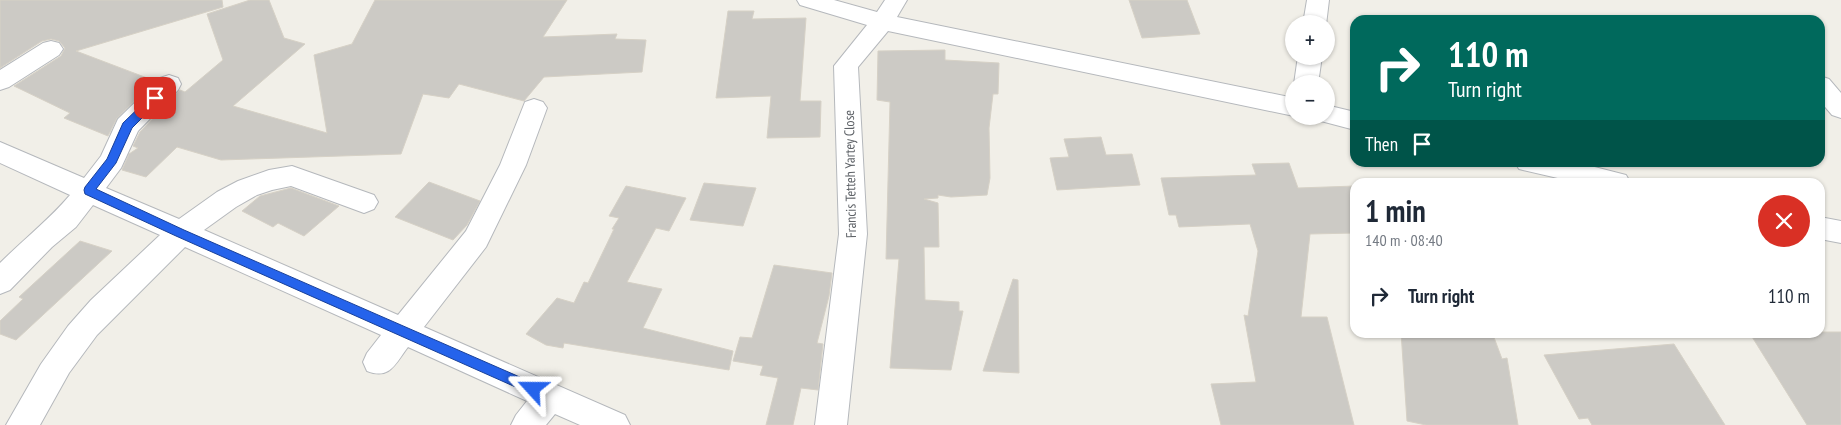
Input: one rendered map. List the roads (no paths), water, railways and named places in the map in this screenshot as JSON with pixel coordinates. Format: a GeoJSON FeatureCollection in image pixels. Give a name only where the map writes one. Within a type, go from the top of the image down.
{"type":"FeatureCollection","features":[{"type":"Feature","properties":{"kind":"street"},"geometry":{"type":"LineString","coordinates":[[808,0],[890,11],[1285,105]]}},
{"type":"Feature","properties":{"kind":"street"},"geometry":{"type":"LineString","coordinates":[[1316,15],[1318,0]]}},
{"type":"Feature","properties":{"kind":"street","name":"Francis Tetteh Yartey Close"},"geometry":{"type":"LineString","coordinates":[[831,425],[853,234],[846,66],[890,11]]}},
{"type":"Feature","properties":{"kind":"street"},"geometry":{"type":"LineString","coordinates":[[0,81],[51,49]]}},
{"type":"Feature","properties":{"kind":"street"},"geometry":{"type":"LineString","coordinates":[[0,282],[42,239],[66,219],[112,160],[127,126],[169,84]]}},
{"type":"Feature","properties":{"kind":"street"},"geometry":{"type":"LineString","coordinates":[[1825,91],[1841,109]]}},
{"type":"Feature","properties":{"kind":"street"},"geometry":{"type":"LineString","coordinates":[[378,362],[476,239],[512,165],[534,108]]}},
{"type":"Feature","properties":{"kind":"street"},"geometry":{"type":"LineString","coordinates":[[1335,116],[1350,120]]}},
{"type":"Feature","properties":{"kind":"street"},"geometry":{"type":"LineString","coordinates":[[0,152],[614,425]]}},
{"type":"Feature","properties":{"kind":"street"},"geometry":{"type":"LineString","coordinates":[[1550,167],[1599,178]]}},
{"type":"Feature","properties":{"kind":"street"},"geometry":{"type":"LineString","coordinates":[[22,425],[72,343],[107,304],[180,233],[229,197],[280,177],[292,176],[364,202]]}},
{"type":"Feature","properties":{"kind":"street"},"geometry":{"type":"LineString","coordinates":[[1825,229],[1841,232]]}},
{"type":"Feature","properties":{"kind":"street"},"geometry":{"type":"LineString","coordinates":[[527,425],[550,396]]}}]}
